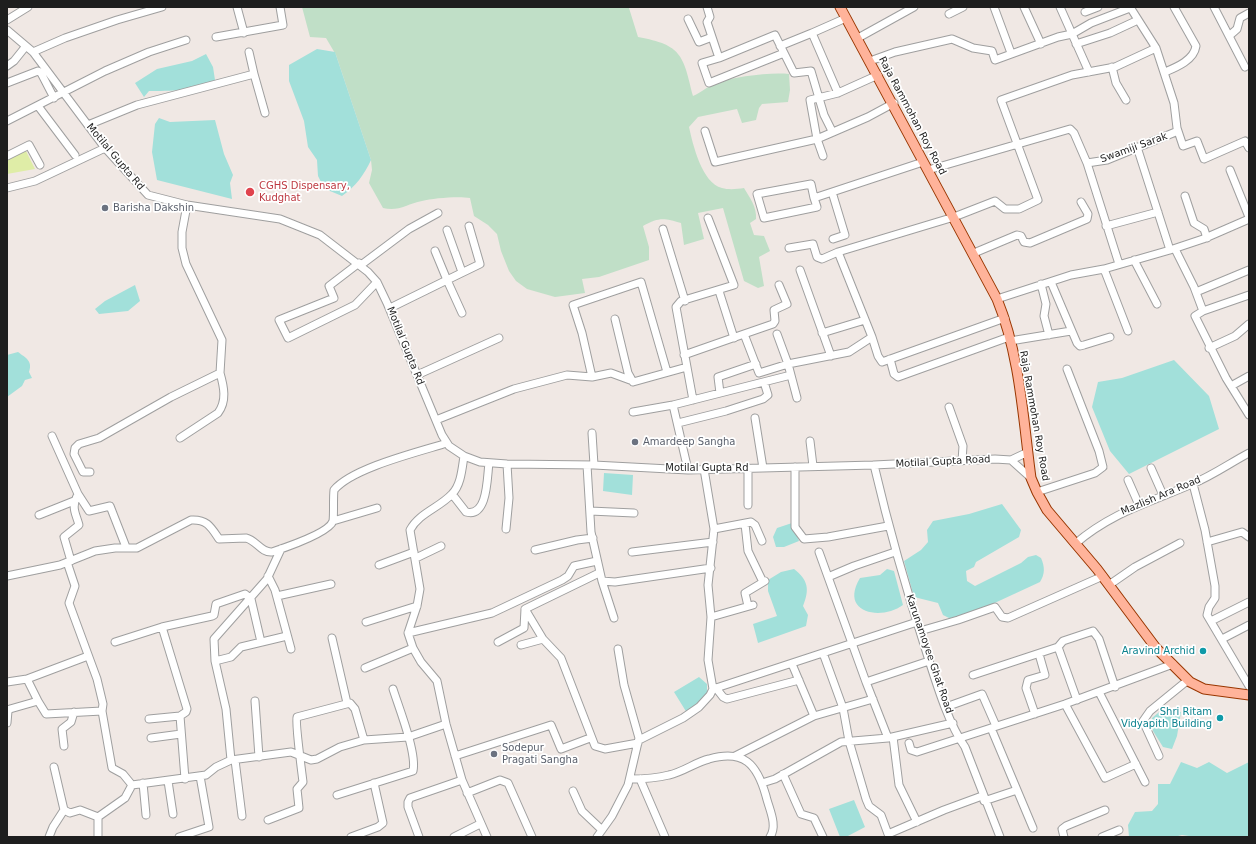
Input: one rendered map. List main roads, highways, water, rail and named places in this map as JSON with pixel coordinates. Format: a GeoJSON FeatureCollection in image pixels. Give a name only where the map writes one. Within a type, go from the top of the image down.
{"type":"FeatureCollection","features":[{"type":"Feature","properties":{"kind":"main road","name":"Raja Rammohan Roy Road"},"geometry":{"type":"LineString","coordinates":[[840,7],[894,103],[923,162],[974,253],[997,298],[1005,318],[1018,377],[1032,478],[1037,492],[1047,510],[1103,576],[1156,648],[1188,680],[1204,689],[1249,695]]}},
{"type":"Feature","properties":{"kind":"water"},"geometry":{"type":"Polygon","coordinates":[[[317,49],[335,52],[371,160],[359,180],[342,196],[330,191],[322,184],[318,176],[317,160],[308,147],[304,121],[289,81],[289,65],[317,49]]]}},
{"type":"Feature","properties":{"kind":"water"},"geometry":{"type":"Polygon","coordinates":[[[206,54],[213,67],[215,80],[209,84],[184,90],[149,91],[144,97],[135,83],[157,69],[192,61],[206,54]]]}},
{"type":"Feature","properties":{"kind":"water"},"geometry":{"type":"Polygon","coordinates":[[[159,118],[170,122],[215,120],[224,154],[233,175],[230,183],[232,199],[157,180],[152,152],[155,124],[159,118]]]}},
{"type":"Feature","properties":{"kind":"water"},"geometry":{"type":"Polygon","coordinates":[[[135,285],[140,301],[128,311],[99,314],[95,309],[105,301],[135,285]]]}},
{"type":"Feature","properties":{"kind":"water"},"geometry":{"type":"Polygon","coordinates":[[[18,352],[29,362],[29,372],[32,378],[25,380],[22,386],[7,397],[7,355],[18,352]]]}},
{"type":"Feature","properties":{"kind":"water"},"geometry":{"type":"Polygon","coordinates":[[[1174,360],[1209,396],[1219,429],[1129,474],[1110,451],[1092,407],[1098,382],[1122,378],[1174,360]]]}},
{"type":"Feature","properties":{"kind":"water"},"geometry":{"type":"Polygon","coordinates":[[[604,473],[633,475],[632,495],[603,491],[604,473]]]}},
{"type":"Feature","properties":{"kind":"water"},"geometry":{"type":"Polygon","coordinates":[[[1002,504],[1021,530],[1019,537],[976,562],[974,567],[966,571],[967,581],[975,586],[1021,563],[1028,557],[1036,555],[1041,558],[1044,567],[1044,573],[1040,582],[960,619],[951,619],[943,615],[938,603],[914,597],[904,561],[921,550],[928,542],[927,530],[933,521],[969,514],[1002,504]]]}},
{"type":"Feature","properties":{"kind":"water"},"geometry":{"type":"Polygon","coordinates":[[[792,523],[799,541],[784,547],[776,547],[773,537],[777,528],[792,523]]]}},
{"type":"Feature","properties":{"kind":"water"},"geometry":{"type":"Polygon","coordinates":[[[794,569],[805,581],[806,585],[807,595],[803,606],[808,615],[806,626],[758,643],[753,624],[777,616],[768,591],[768,580],[781,572],[794,569]]]}},
{"type":"Feature","properties":{"kind":"water"},"geometry":{"type":"Polygon","coordinates":[[[887,569],[894,571],[903,605],[894,610],[884,612],[874,613],[865,611],[859,606],[855,599],[855,590],[860,578],[880,575],[887,569]]]}},
{"type":"Feature","properties":{"kind":"water"},"geometry":{"type":"Polygon","coordinates":[[[699,677],[707,684],[707,693],[687,713],[674,692],[699,677]]]}},
{"type":"Feature","properties":{"kind":"water"},"geometry":{"type":"Polygon","coordinates":[[[1164,708],[1181,712],[1177,736],[1172,749],[1163,747],[1153,731],[1152,718],[1164,708]]]}},
{"type":"Feature","properties":{"kind":"water"},"geometry":{"type":"Polygon","coordinates":[[[1181,762],[1197,768],[1209,762],[1227,773],[1249,762],[1249,837],[1196,837],[1182,835],[1174,837],[1129,837],[1128,825],[1135,812],[1152,811],[1158,804],[1158,784],[1170,784],[1181,762]]]}},
{"type":"Feature","properties":{"kind":"water"},"geometry":{"type":"Polygon","coordinates":[[[854,800],[865,827],[846,837],[840,837],[829,809],[854,800]]]}},
{"type":"Feature","properties":{"kind":"place","name":"CGHS Dispensary, Kudghat"},"geometry":{"type":"Point","coordinates":[250,192]}},
{"type":"Feature","properties":{"kind":"place","name":"Barisha Dakshin"},"geometry":{"type":"Point","coordinates":[105,208]}},
{"type":"Feature","properties":{"kind":"place","name":"Amardeep Sangha"},"geometry":{"type":"Point","coordinates":[635,442]}},
{"type":"Feature","properties":{"kind":"place","name":"Aravind Archid"},"geometry":{"type":"Point","coordinates":[1203,651]}},
{"type":"Feature","properties":{"kind":"place","name":"Shri Ritam Vidyapith Building"},"geometry":{"type":"Point","coordinates":[1220,718]}},
{"type":"Feature","properties":{"kind":"place","name":"Sodepur Pragati Sangha"},"geometry":{"type":"Point","coordinates":[494,754]}}]}
